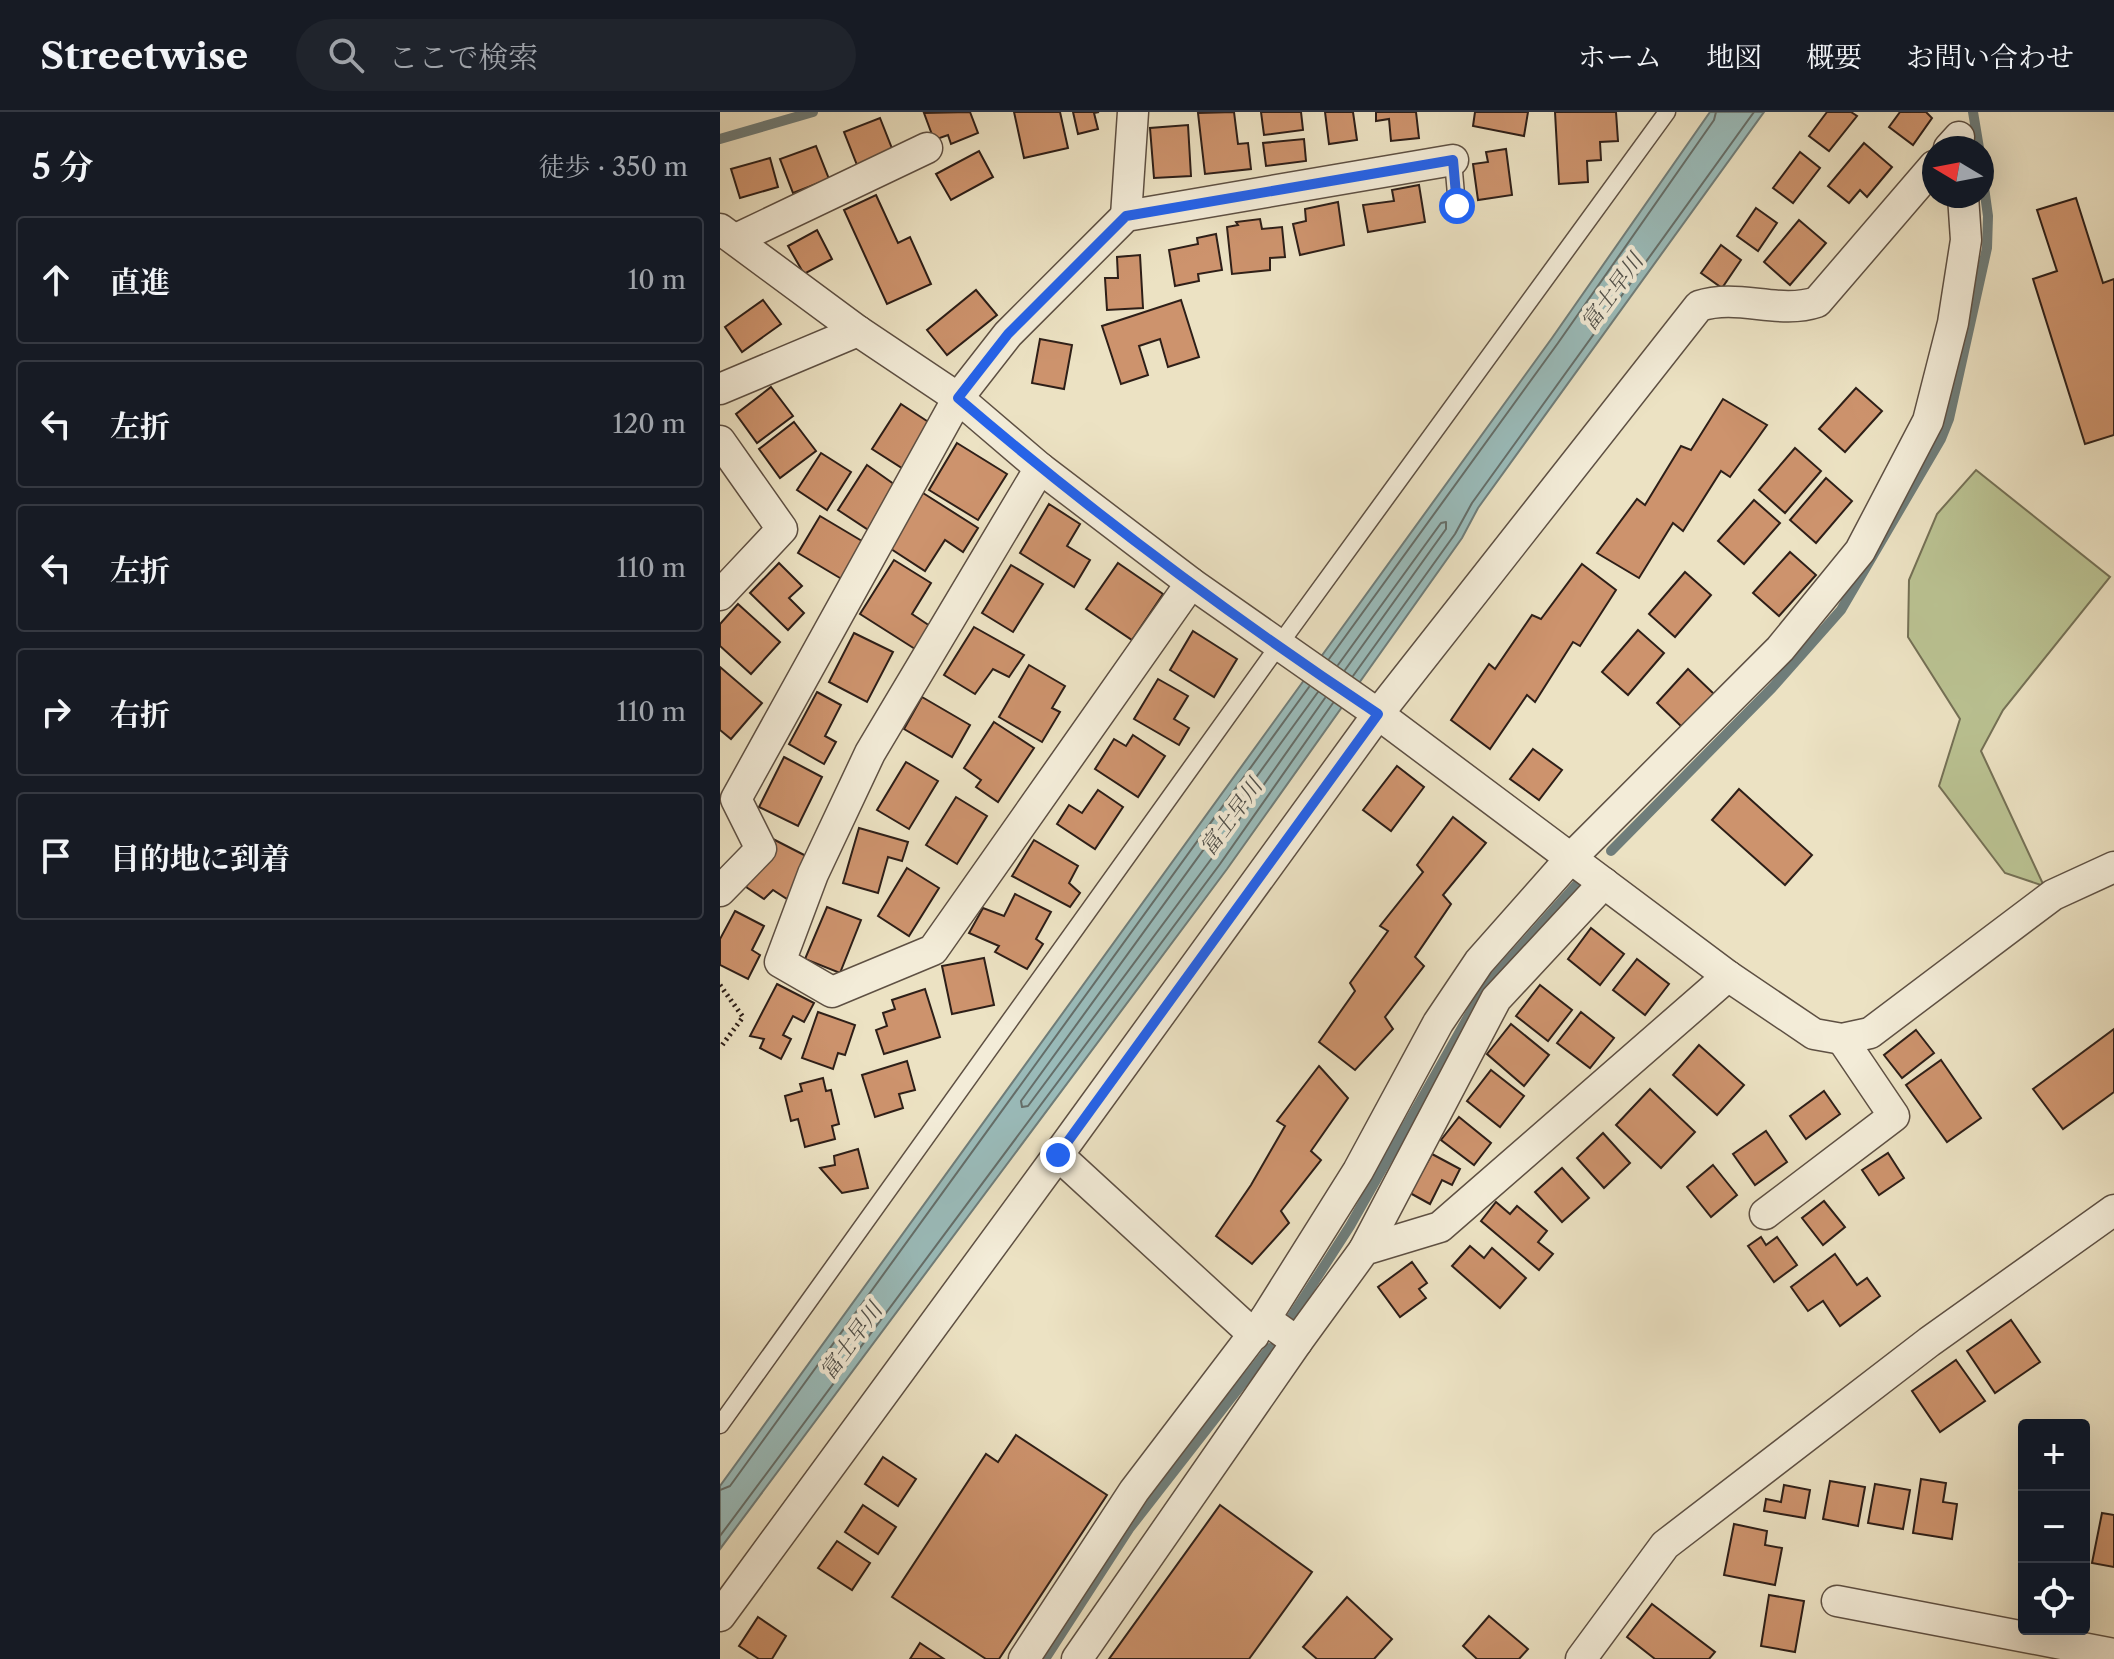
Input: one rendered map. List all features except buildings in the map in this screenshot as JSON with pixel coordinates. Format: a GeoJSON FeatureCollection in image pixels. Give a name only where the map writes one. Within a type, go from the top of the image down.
{"type":"FeatureCollection","features":[{"type":"Feature","properties":{"kind":"street"},"geometry":{"type":"LineString","coordinates":[[1126,216],[1133,112]]}},
{"type":"Feature","properties":{"kind":"street"},"geometry":{"type":"LineString","coordinates":[[927,148],[728,234],[858,331],[958,398],[1040,468],[1191,583],[1370,708],[1728,976],[1814,1034],[1842,1039],[1870,1033],[2053,895],[2114,867]]}},
{"type":"Feature","properties":{"kind":"street"},"geometry":{"type":"LineString","coordinates":[[720,891],[761,849],[736,799],[958,398],[1008,334],[1126,216],[1453,160]]}},
{"type":"Feature","properties":{"kind":"street"},"geometry":{"type":"LineString","coordinates":[[720,1616],[1058,1155],[1370,708],[1699,306],[1718,299],[1801,308],[1817,302],[1922,180]]}},
{"type":"Feature","properties":{"kind":"street"},"geometry":{"type":"LineString","coordinates":[[1024,1659],[1134,1491],[1259,1327],[1358,1171],[1438,1023],[1479,962],[1571,858],[1780,649],[1860,551],[1928,421],[1953,323],[1966,240],[1964,208]]}},
{"type":"Feature","properties":{"kind":"street"},"geometry":{"type":"LineString","coordinates":[[720,389],[858,331]]}},
{"type":"Feature","properties":{"kind":"street"},"geometry":{"type":"LineString","coordinates":[[720,595],[782,529],[721,448]]}},
{"type":"Feature","properties":{"kind":"street"},"geometry":{"type":"LineString","coordinates":[[1040,468],[870,753],[813,874],[780,962],[832,992],[933,950],[1191,583]]}},
{"type":"Feature","properties":{"kind":"street"},"geometry":{"type":"LineString","coordinates":[[1077,1659],[1364,1250],[1496,999],[1604,883]]}},
{"type":"Feature","properties":{"kind":"street"},"geometry":{"type":"LineString","coordinates":[[1364,1250],[1440,1227],[1728,976]]}},
{"type":"Feature","properties":{"kind":"street"},"geometry":{"type":"LineString","coordinates":[[1765,1214],[1894,1116],[1842,1039]]}},
{"type":"Feature","properties":{"kind":"street"},"geometry":{"type":"LineString","coordinates":[[1058,1155],[1259,1327],[1297,1342]]}},
{"type":"Feature","properties":{"kind":"street"},"geometry":{"type":"LineString","coordinates":[[1581,1659],[1665,1545],[1929,1342],[2114,1210]]}},
{"type":"Feature","properties":{"kind":"street"},"geometry":{"type":"LineString","coordinates":[[1837,1601],[2114,1654]]}},
{"type":"Feature","properties":{"kind":"lane"},"geometry":{"type":"LineString","coordinates":[[720,1425],[1286,651],[1667,112]]}},
{"type":"Feature","properties":{"kind":"lane"},"geometry":{"type":"LineString","coordinates":[[1453,160],[1457,206]]}},
{"type":"Feature","properties":{"kind":"path"},"geometry":{"type":"LineString","coordinates":[[720,985],[743,1017],[720,1048]]}},
{"type":"Feature","properties":{"kind":"green space"},"geometry":{"type":"Polygon","coordinates":[[[1976,470],[2110,577],[2003,710],[1981,751],[2044,886],[2005,873],[1939,786],[1960,719],[1908,637],[1909,580],[1937,514],[1976,470]]]}},
{"type":"Feature","properties":{"kind":"water","name":"富士早川"},"geometry":{"type":"Polygon","coordinates":[[[1710,112],[1764,112],[1478,508],[1462,538],[1227,869],[720,1549],[720,1486],[1552,338],[1710,112]]]}},
{"type":"Feature","properties":{"kind":"waterway"},"geometry":{"type":"LineString","coordinates":[[720,139],[813,112]]}},
{"type":"Feature","properties":{"kind":"waterway"},"geometry":{"type":"LineString","coordinates":[[1973,112],[1977,136]]}},
{"type":"Feature","properties":{"kind":"waterway"},"geometry":{"type":"LineString","coordinates":[[1611,851],[1772,688],[1841,610],[1941,439],[1949,419],[1987,248],[1987,208]]}},
{"type":"Feature","properties":{"kind":"waterway"},"geometry":{"type":"LineString","coordinates":[[1289,1321],[1350,1226],[1485,987],[1578,883]]}},
{"type":"Feature","properties":{"kind":"waterway"},"geometry":{"type":"LineString","coordinates":[[1045,1659],[1129,1529],[1270,1348]]}},
{"type":"Feature","properties":{"kind":"route"},"geometry":{"type":"LineString","coordinates":[[1058,1155],[1378,714],[1191,583],[1040,468],[958,398],[1008,334],[1126,216],[1453,160],[1457,206]]}}]}
